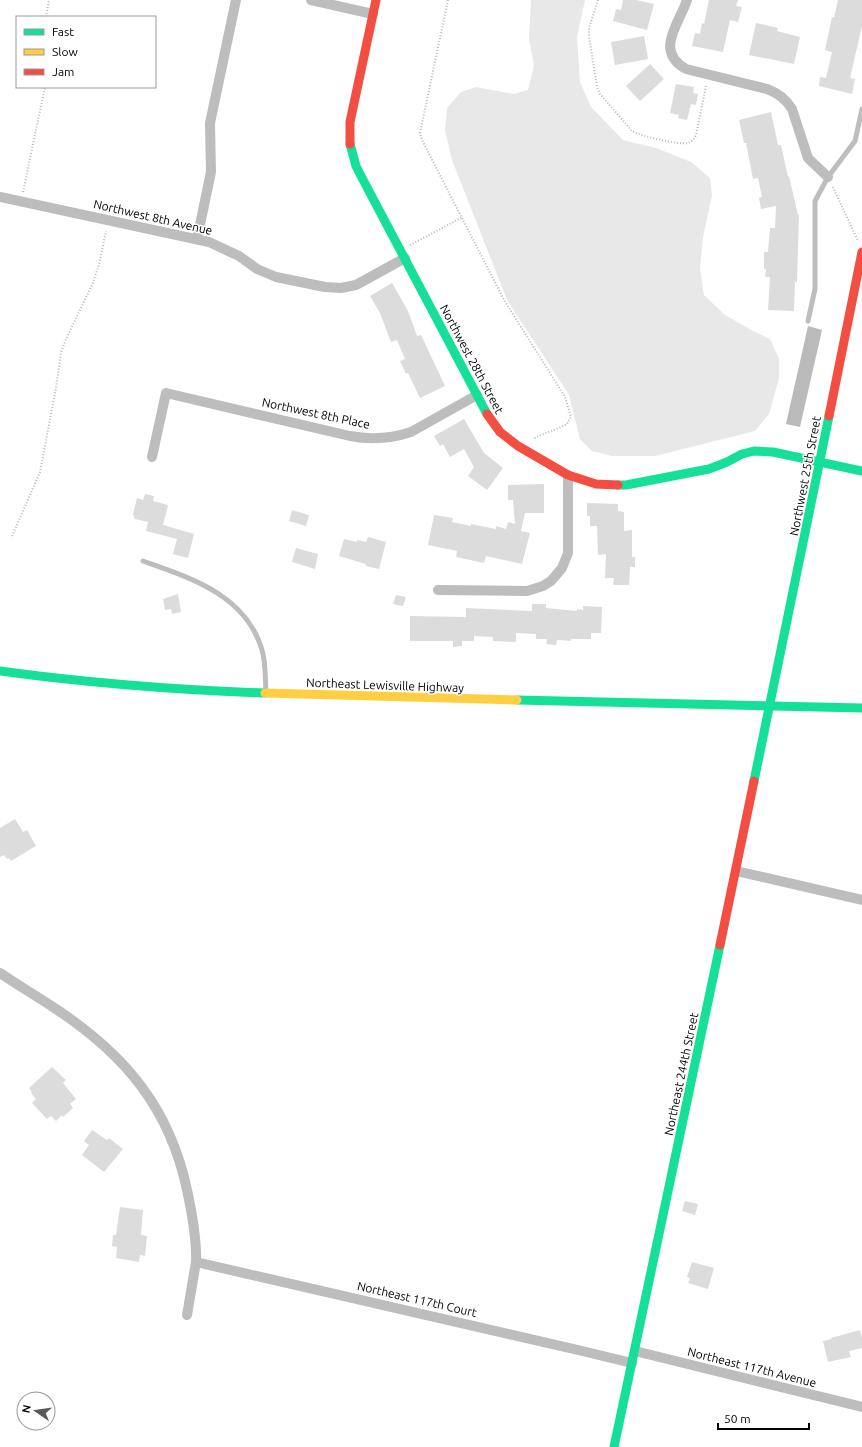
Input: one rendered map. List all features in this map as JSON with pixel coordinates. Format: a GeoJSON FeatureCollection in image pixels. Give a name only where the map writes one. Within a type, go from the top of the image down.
{"type":"FeatureCollection","features":[{"type":"Feature","properties":{"kind":"street"},"geometry":{"type":"LineString","coordinates":[[197,239],[211,172],[210,123],[236,0]]}},
{"type":"Feature","properties":{"kind":"street"},"geometry":{"type":"LineString","coordinates":[[310,0],[373,14]]}},
{"type":"Feature","properties":{"kind":"street","name":"Northwest 28th Street"},"geometry":{"type":"LineString","coordinates":[[376,0],[350,122],[350,144],[356,166],[493,424],[508,440],[568,475],[596,484],[616,486],[710,468],[727,462],[742,454],[754,451],[773,452],[862,471]]}},
{"type":"Feature","properties":{"kind":"street"},"geometry":{"type":"LineString","coordinates":[[687,0],[670,39],[673,57],[686,69],[767,89],[783,98],[792,109],[808,158],[828,177]]}},
{"type":"Feature","properties":{"kind":"street","name":"Northwest 8th Avenue"},"geometry":{"type":"LineString","coordinates":[[0,197],[209,242],[239,256],[257,270],[276,277],[325,287],[341,288],[356,285],[402,254]]}},
{"type":"Feature","properties":{"kind":"street","name":"Northwest 25th Street"},"geometry":{"type":"LineString","coordinates":[[771,705],[862,252]]}},
{"type":"Feature","properties":{"kind":"street","name":"Northwest 8th Place"},"geometry":{"type":"LineString","coordinates":[[152,457],[166,393],[350,436],[374,439],[399,436],[411,432],[477,395]]}},
{"type":"Feature","properties":{"kind":"street"},"geometry":{"type":"LineString","coordinates":[[438,590],[526,590],[543,586],[557,575],[566,561],[569,549],[568,475]]}},
{"type":"Feature","properties":{"kind":"street","name":"Northeast Lewisville Highway"},"geometry":{"type":"LineString","coordinates":[[0,671],[126,687],[538,702],[771,705],[862,708]]}},
{"type":"Feature","properties":{"kind":"street","name":"Northeast 244th Street"},"geometry":{"type":"LineString","coordinates":[[614,1447],[771,705]]}},
{"type":"Feature","properties":{"kind":"street"},"geometry":{"type":"LineString","coordinates":[[736,871],[862,900]]}},
{"type":"Feature","properties":{"kind":"street"},"geometry":{"type":"LineString","coordinates":[[0,973],[58,1010],[105,1045],[129,1070],[152,1100],[170,1134],[184,1172],[196,1241],[196,1262],[187,1316]]}},
{"type":"Feature","properties":{"kind":"street","name":"Northeast 117th Court"},"geometry":{"type":"LineString","coordinates":[[196,1262],[632,1363]]}},
{"type":"Feature","properties":{"kind":"street","name":"Northeast 117th Avenue"},"geometry":{"type":"LineString","coordinates":[[635,1351],[862,1408]]}},
{"type":"Feature","properties":{"kind":"lane"},"geometry":{"type":"LineString","coordinates":[[808,321],[815,289],[815,201],[828,177],[855,141],[862,109]]}},
{"type":"Feature","properties":{"kind":"lane"},"geometry":{"type":"LineString","coordinates":[[143,561],[189,577],[218,593],[241,611],[256,634],[262,652],[266,693]]}},
{"type":"Feature","properties":{"kind":"path"},"geometry":{"type":"LineString","coordinates":[[46,16],[49,0]]}},
{"type":"Feature","properties":{"kind":"path"},"geometry":{"type":"LineString","coordinates":[[448,0],[420,133],[422,140],[504,300],[565,398],[571,416],[566,425],[536,437],[526,451]]}},
{"type":"Feature","properties":{"kind":"path"},"geometry":{"type":"LineString","coordinates":[[598,0],[589,28],[597,87],[600,94],[632,131],[638,135],[678,143],[688,143],[693,140],[696,135],[709,75]]}},
{"type":"Feature","properties":{"kind":"path"},"geometry":{"type":"LineString","coordinates":[[20,202],[45,88]]}},
{"type":"Feature","properties":{"kind":"path"},"geometry":{"type":"LineString","coordinates":[[828,177],[859,242]]}},
{"type":"Feature","properties":{"kind":"path"},"geometry":{"type":"LineString","coordinates":[[402,254],[462,218]]}},
{"type":"Feature","properties":{"kind":"path"},"geometry":{"type":"LineString","coordinates":[[12,536],[40,472],[61,354],[66,339],[92,285],[99,265],[108,220]]}},
{"type":"Feature","properties":{"kind":"shaded area"},"geometry":{"type":"Polygon","coordinates":[[[531,0],[585,0],[577,37],[580,82],[591,107],[623,140],[656,148],[691,162],[710,178],[712,195],[703,237],[700,269],[704,295],[725,315],[770,339],[779,359],[779,378],[769,414],[755,431],[655,456],[612,456],[592,451],[580,439],[569,395],[507,300],[452,160],[445,131],[447,108],[461,92],[476,87],[514,94],[528,90],[534,66],[529,39],[531,0]]]}},
{"type":"Feature","properties":{"kind":"shaded area"},"geometry":{"type":"Polygon","coordinates":[[[808,326],[822,330],[800,427],[786,424],[808,326]]]}},
{"type":"Feature","properties":{"kind":"building"},"geometry":{"type":"Polygon","coordinates":[[[623,0],[636,0],[654,4],[647,30],[613,21],[616,9],[621,10],[623,0]]]}},
{"type":"Feature","properties":{"kind":"building"},"geometry":{"type":"Polygon","coordinates":[[[709,0],[738,0],[736,6],[742,7],[738,22],[730,20],[723,52],[692,46],[695,33],[700,34],[702,23],[704,24],[709,0]]]}},
{"type":"Feature","properties":{"kind":"building"},"geometry":{"type":"Polygon","coordinates":[[[838,0],[862,0],[862,26],[850,78],[855,79],[852,94],[819,86],[820,77],[826,78],[832,52],[825,50],[832,17],[834,18],[838,0]]]}},
{"type":"Feature","properties":{"kind":"building"},"geometry":{"type":"Polygon","coordinates":[[[756,23],[778,28],[777,31],[800,37],[794,64],[749,55],[756,23]]]}},
{"type":"Feature","properties":{"kind":"building"},"geometry":{"type":"Polygon","coordinates":[[[644,36],[648,59],[615,65],[611,42],[644,36]]]}},
{"type":"Feature","properties":{"kind":"building"},"geometry":{"type":"Polygon","coordinates":[[[650,64],[664,79],[640,101],[626,86],[650,64]]]}},
{"type":"Feature","properties":{"kind":"building"},"geometry":{"type":"Polygon","coordinates":[[[676,84],[694,87],[693,93],[698,94],[696,105],[691,104],[687,120],[678,118],[679,115],[670,113],[676,84]]]}},
{"type":"Feature","properties":{"kind":"building"},"geometry":{"type":"Polygon","coordinates":[[[771,112],[778,145],[781,145],[799,215],[797,282],[795,282],[794,311],[768,310],[770,277],[765,277],[766,269],[764,269],[764,252],[768,252],[770,228],[775,228],[776,206],[761,209],[759,198],[762,197],[758,178],[753,179],[746,143],[744,143],[739,120],[771,112]]]}},
{"type":"Feature","properties":{"kind":"building"},"geometry":{"type":"Polygon","coordinates":[[[392,283],[408,311],[417,336],[421,335],[445,386],[420,398],[408,373],[406,374],[400,361],[405,359],[397,340],[391,342],[380,313],[370,296],[392,283]]]}},
{"type":"Feature","properties":{"kind":"building"},"geometry":{"type":"Polygon","coordinates":[[[464,419],[484,453],[503,468],[487,490],[468,476],[474,467],[464,449],[450,457],[443,444],[440,446],[434,436],[464,419]]]}},
{"type":"Feature","properties":{"kind":"building"},"geometry":{"type":"Polygon","coordinates":[[[544,484],[544,513],[525,513],[521,531],[530,533],[522,564],[486,556],[484,563],[456,557],[457,551],[428,545],[434,515],[453,518],[452,522],[471,526],[471,524],[496,529],[496,526],[506,529],[508,522],[515,524],[513,500],[508,500],[508,485],[544,484]]]}},
{"type":"Feature","properties":{"kind":"building"},"geometry":{"type":"Polygon","coordinates":[[[145,494],[154,496],[153,501],[168,505],[163,525],[194,534],[188,558],[173,554],[177,539],[146,531],[148,522],[135,519],[133,514],[137,498],[143,500],[145,494]]]}},
{"type":"Feature","properties":{"kind":"building"},"geometry":{"type":"Polygon","coordinates":[[[587,503],[618,504],[618,511],[624,512],[624,531],[632,530],[632,557],[635,557],[635,567],[630,567],[629,585],[613,585],[614,578],[605,578],[606,554],[598,555],[597,526],[590,526],[590,516],[587,516],[587,503]]]}},
{"type":"Feature","properties":{"kind":"building"},"geometry":{"type":"Polygon","coordinates":[[[292,510],[309,515],[306,526],[289,521],[292,510]]]}},
{"type":"Feature","properties":{"kind":"building"},"geometry":{"type":"Polygon","coordinates":[[[368,537],[386,542],[379,569],[339,556],[344,539],[357,542],[357,540],[366,542],[368,537]]]}},
{"type":"Feature","properties":{"kind":"building"},"geometry":{"type":"Polygon","coordinates":[[[296,548],[318,554],[315,569],[292,562],[296,548]]]}},
{"type":"Feature","properties":{"kind":"building"},"geometry":{"type":"Polygon","coordinates":[[[178,594],[181,612],[172,614],[171,609],[165,610],[163,599],[178,594]]]}},
{"type":"Feature","properties":{"kind":"building"},"geometry":{"type":"Polygon","coordinates":[[[396,595],[406,597],[403,606],[393,604],[396,595]]]}},
{"type":"Feature","properties":{"kind":"building"},"geometry":{"type":"Polygon","coordinates":[[[532,604],[546,604],[546,608],[577,611],[577,609],[583,610],[583,606],[602,607],[601,633],[591,633],[591,639],[571,639],[571,641],[557,640],[556,645],[546,644],[547,639],[536,639],[536,634],[516,633],[516,642],[493,641],[493,637],[474,636],[474,641],[462,641],[462,646],[453,647],[453,641],[410,641],[410,616],[466,617],[466,608],[532,611],[532,604]]]}},
{"type":"Feature","properties":{"kind":"building"},"geometry":{"type":"Polygon","coordinates":[[[15,819],[23,832],[27,830],[36,846],[11,861],[4,855],[0,857],[0,828],[15,819]]]}},
{"type":"Feature","properties":{"kind":"building"},"geometry":{"type":"Polygon","coordinates":[[[52,1067],[66,1080],[63,1083],[76,1099],[70,1104],[73,1108],[56,1121],[51,1116],[47,1119],[32,1103],[36,1099],[29,1088],[52,1067]]]}},
{"type":"Feature","properties":{"kind":"building"},"geometry":{"type":"Polygon","coordinates":[[[92,1130],[107,1140],[109,1138],[123,1149],[104,1172],[82,1155],[89,1145],[84,1141],[92,1130]]]}},
{"type":"Feature","properties":{"kind":"building"},"geometry":{"type":"Polygon","coordinates":[[[685,1201],[698,1204],[695,1215],[682,1211],[685,1201]]]}},
{"type":"Feature","properties":{"kind":"building"},"geometry":{"type":"Polygon","coordinates":[[[120,1207],[143,1210],[141,1235],[147,1236],[145,1256],[140,1255],[139,1262],[116,1258],[117,1247],[112,1246],[113,1235],[116,1235],[120,1207]]]}},
{"type":"Feature","properties":{"kind":"building"},"geometry":{"type":"Polygon","coordinates":[[[692,1262],[714,1268],[708,1289],[688,1283],[690,1278],[687,1277],[692,1262]]]}},
{"type":"Feature","properties":{"kind":"building"},"geometry":{"type":"Polygon","coordinates":[[[860,1330],[862,1348],[849,1351],[851,1357],[828,1362],[823,1341],[860,1330]]]}},
{"type":"Feature","properties":{"kind":"traffic: fast"},"geometry":{"type":"LineString","coordinates":[[350,144],[356,166],[361,176],[487,414]]}},
{"type":"Feature","properties":{"kind":"traffic: fast"},"geometry":{"type":"LineString","coordinates":[[754,781],[829,416]]}},
{"type":"Feature","properties":{"kind":"traffic: fast"},"geometry":{"type":"LineString","coordinates":[[618,485],[626,485],[709,469],[742,454],[754,451],[773,452],[862,471]]}},
{"type":"Feature","properties":{"kind":"traffic: fast"},"geometry":{"type":"LineString","coordinates":[[0,671],[132,685],[265,693]]}},
{"type":"Feature","properties":{"kind":"traffic: fast"},"geometry":{"type":"LineString","coordinates":[[517,700],[862,708]]}},
{"type":"Feature","properties":{"kind":"traffic: fast"},"geometry":{"type":"LineString","coordinates":[[614,1447],[720,945]]}},
{"type":"Feature","properties":{"kind":"traffic: slow"},"geometry":{"type":"LineString","coordinates":[[265,693],[517,700]]}},
{"type":"Feature","properties":{"kind":"traffic: jam"},"geometry":{"type":"LineString","coordinates":[[350,144],[350,122],[376,0]]}},
{"type":"Feature","properties":{"kind":"traffic: jam"},"geometry":{"type":"LineString","coordinates":[[829,416],[862,252]]}},
{"type":"Feature","properties":{"kind":"traffic: jam"},"geometry":{"type":"LineString","coordinates":[[487,414],[500,432],[518,446],[568,475],[596,484],[618,485]]}},
{"type":"Feature","properties":{"kind":"traffic: jam"},"geometry":{"type":"LineString","coordinates":[[720,945],[754,781]]}}]}
